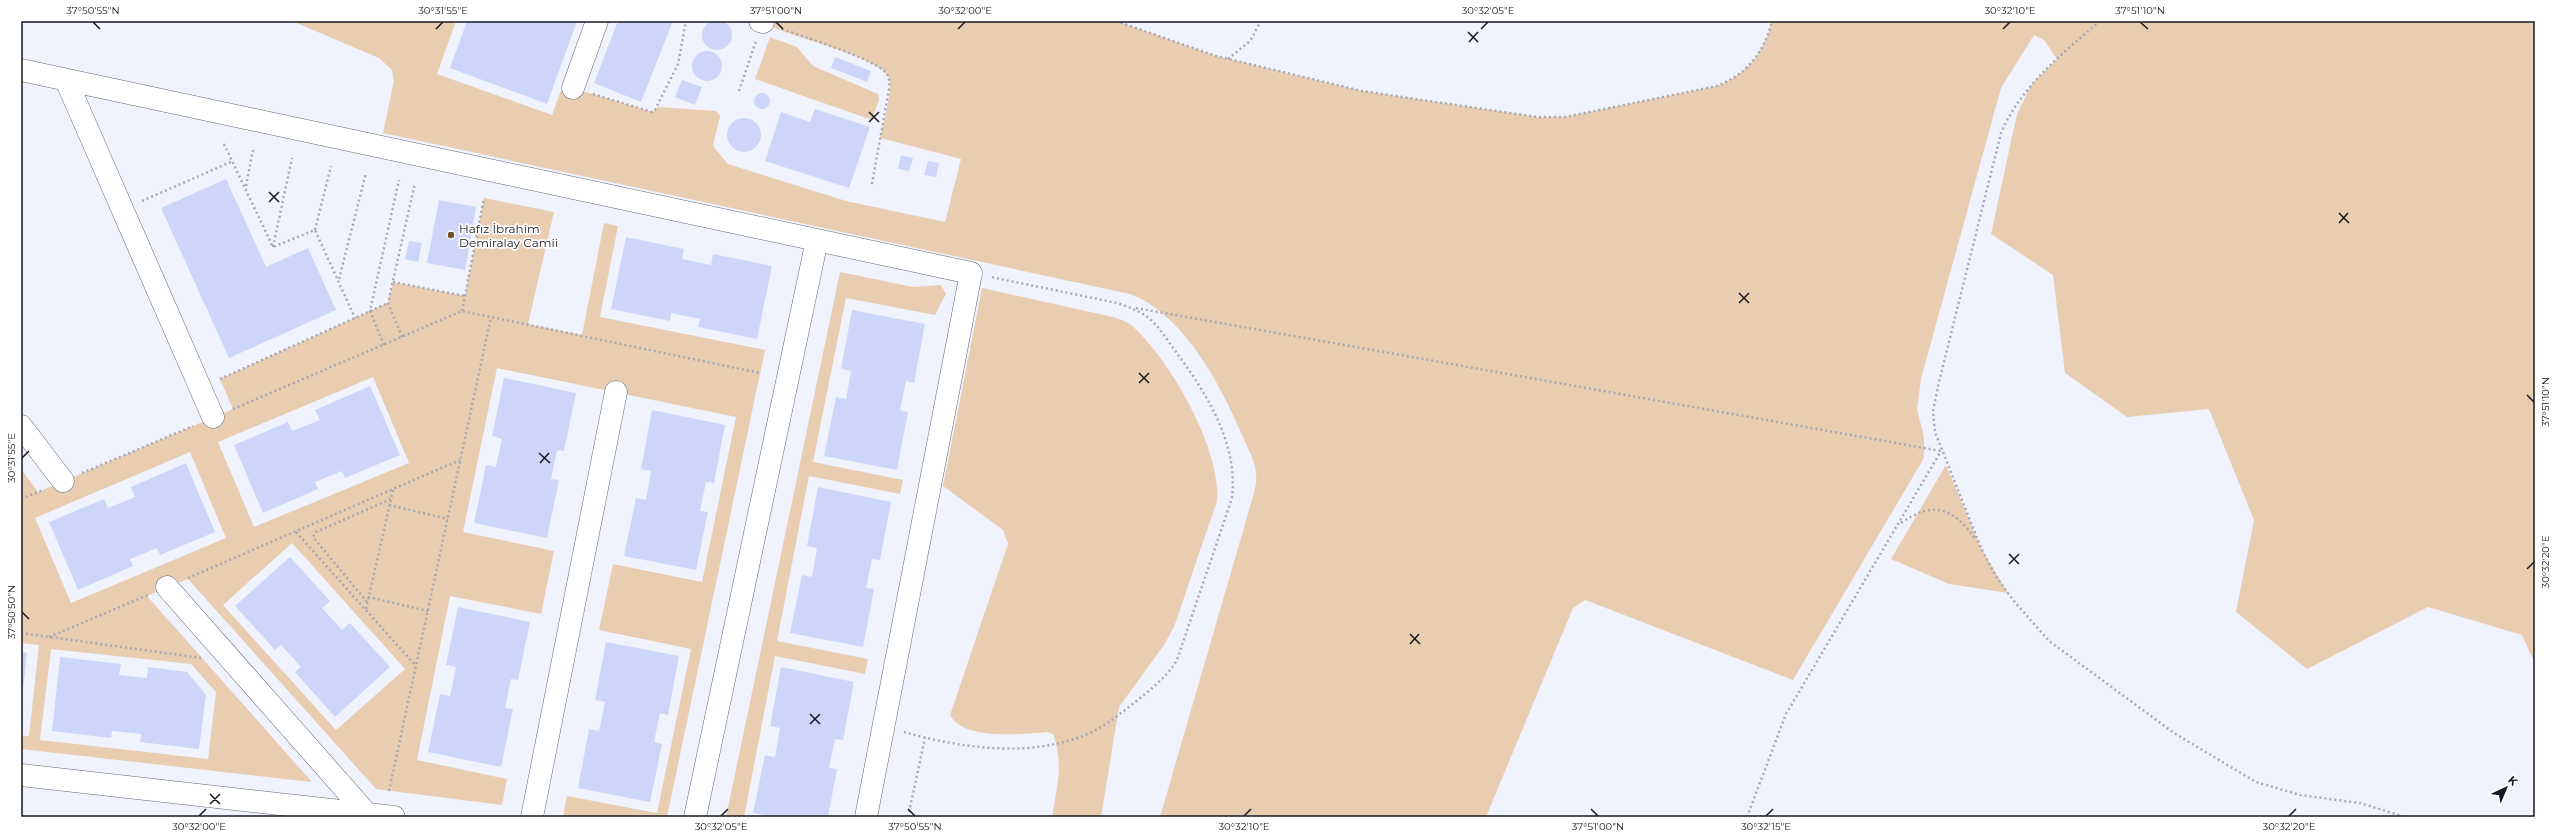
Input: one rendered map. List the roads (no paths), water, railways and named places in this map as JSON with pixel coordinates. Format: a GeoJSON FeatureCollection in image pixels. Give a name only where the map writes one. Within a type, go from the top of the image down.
{"type":"FeatureCollection","features":[{"type":"Feature","properties":{"kind":"street"},"geometry":{"type":"LineString","coordinates":[[573,88],[597,21]]}},
{"type":"Feature","properties":{"kind":"street"},"geometry":{"type":"LineString","coordinates":[[21,70],[971,273],[866,817]]}},
{"type":"Feature","properties":{"kind":"street"},"geometry":{"type":"LineString","coordinates":[[66,80],[213,418]]}},
{"type":"Feature","properties":{"kind":"street"},"geometry":{"type":"LineString","coordinates":[[695,817],[817,240]]}},
{"type":"Feature","properties":{"kind":"street"},"geometry":{"type":"LineString","coordinates":[[532,817],[616,392]]}},
{"type":"Feature","properties":{"kind":"street"},"geometry":{"type":"LineString","coordinates":[[21,426],[63,482]]}},
{"type":"Feature","properties":{"kind":"street"},"geometry":{"type":"LineString","coordinates":[[166,587],[367,814]]}},
{"type":"Feature","properties":{"kind":"street"},"geometry":{"type":"LineString","coordinates":[[21,775],[394,817]]}},
{"type":"Feature","properties":{"kind":"place","name":"Hafız İbrahim Demiralay Camii"},"geometry":{"type":"Point","coordinates":[451,235]}}]}
